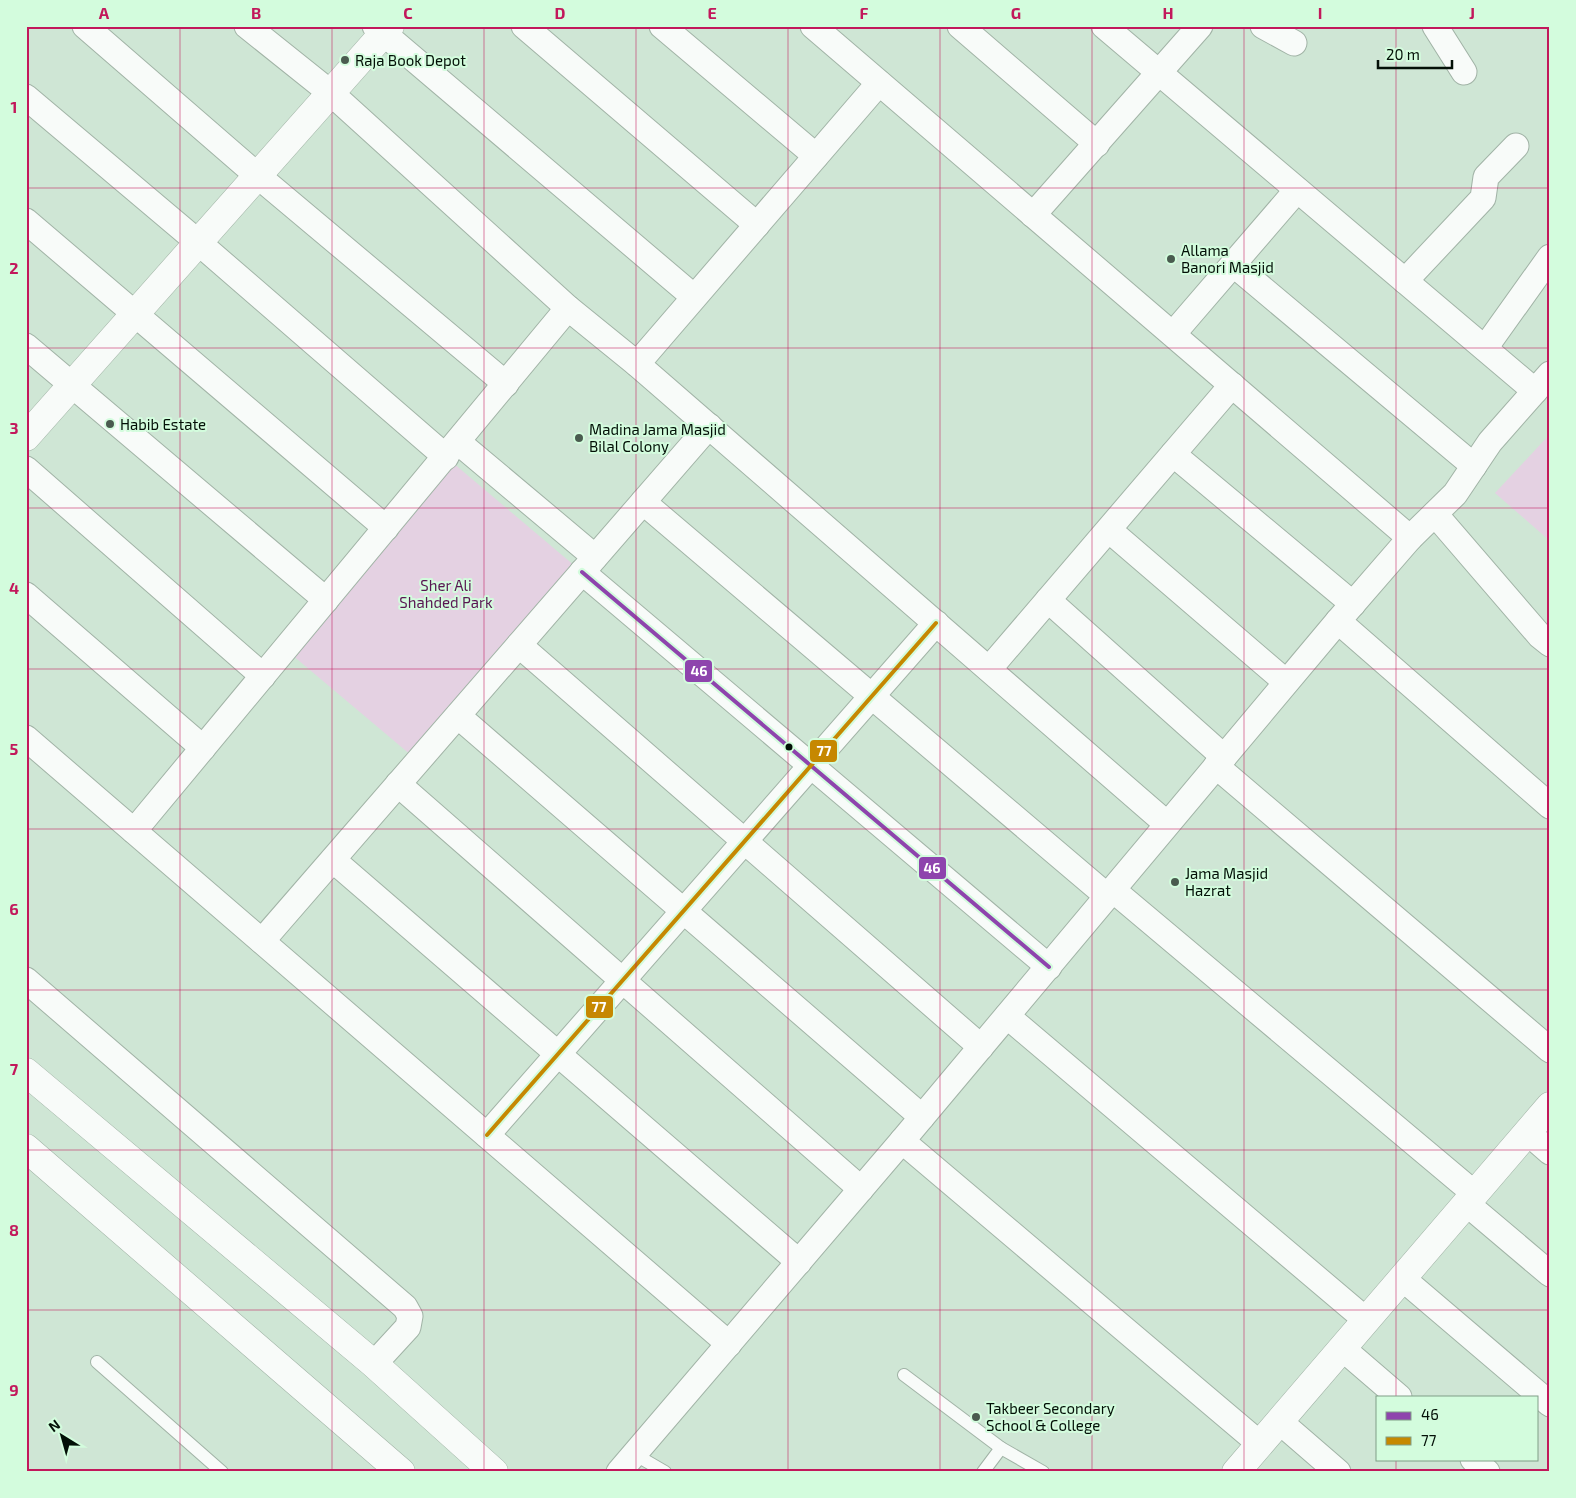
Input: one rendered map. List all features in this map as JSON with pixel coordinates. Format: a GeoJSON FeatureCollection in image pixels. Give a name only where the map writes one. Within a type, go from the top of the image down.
{"type":"FeatureCollection","features":[{"type":"Feature","properties":{"kind":"street"},"geometry":{"type":"LineString","coordinates":[[85,26],[258,176],[506,384]]}},
{"type":"Feature","properties":{"kind":"street"},"geometry":{"type":"LineString","coordinates":[[247,26],[332,94],[568,308],[709,426],[1167,824]]}},
{"type":"Feature","properties":{"kind":"street"},"geometry":{"type":"LineString","coordinates":[[524,26],[757,225]]}},
{"type":"Feature","properties":{"kind":"street"},"geometry":{"type":"LineString","coordinates":[[662,26],[816,156]]}},
{"type":"Feature","properties":{"kind":"street"},"geometry":{"type":"LineString","coordinates":[[813,26],[1410,538]]}},
{"type":"Feature","properties":{"kind":"street"},"geometry":{"type":"LineString","coordinates":[[960,26],[1097,144]]}},
{"type":"Feature","properties":{"kind":"street"},"geometry":{"type":"LineString","coordinates":[[626,1463],[902,1141],[1345,613],[1410,538],[1455,494],[1490,442],[1542,382],[1485,348],[1158,74],[1104,26]]}},
{"type":"Feature","properties":{"kind":"street"},"geometry":{"type":"LineString","coordinates":[[1033,215],[1200,26]]}},
{"type":"Feature","properties":{"kind":"street"},"geometry":{"type":"LineString","coordinates":[[1262,26],[1294,43]]}},
{"type":"Feature","properties":{"kind":"street"},"geometry":{"type":"LineString","coordinates":[[1435,26],[1464,72]]}},
{"type":"Feature","properties":{"kind":"street"},"geometry":{"type":"LineString","coordinates":[[26,437],[332,94],[383,29],[694,298]]}},
{"type":"Feature","properties":{"kind":"street"},"geometry":{"type":"LineString","coordinates":[[637,364],[879,83]]}},
{"type":"Feature","properties":{"kind":"street"},"geometry":{"type":"LineString","coordinates":[[26,97],[199,243],[589,564],[811,766],[1048,967]]}},
{"type":"Feature","properties":{"kind":"street"},"geometry":{"type":"LineString","coordinates":[[1405,281],[1482,198],[1486,177],[1516,146]]}},
{"type":"Feature","properties":{"kind":"street"},"geometry":{"type":"LineString","coordinates":[[1173,334],[1297,190]]}},
{"type":"Feature","properties":{"kind":"street"},"geometry":{"type":"LineString","coordinates":[[26,221],[386,528]]}},
{"type":"Feature","properties":{"kind":"street"},"geometry":{"type":"LineString","coordinates":[[1485,348],[1550,257]]}},
{"type":"Feature","properties":{"kind":"street"},"geometry":{"type":"LineString","coordinates":[[1233,264],[1474,466]]}},
{"type":"Feature","properties":{"kind":"street"},"geometry":{"type":"LineString","coordinates":[[134,831],[568,308]]}},
{"type":"Feature","properties":{"kind":"street"},"geometry":{"type":"LineString","coordinates":[[26,346],[326,600]]}},
{"type":"Feature","properties":{"kind":"street"},"geometry":{"type":"LineString","coordinates":[[989,669],[1232,386]]}},
{"type":"Feature","properties":{"kind":"street"},"geometry":{"type":"LineString","coordinates":[[262,941],[709,426]]}},
{"type":"Feature","properties":{"kind":"street"},"geometry":{"type":"LineString","coordinates":[[1173,454],[1550,806]]}},
{"type":"Feature","properties":{"kind":"street"},"geometry":{"type":"LineString","coordinates":[[26,469],[263,676]]}},
{"type":"Feature","properties":{"kind":"street"},"geometry":{"type":"LineString","coordinates":[[643,502],[872,696],[1110,893],[1470,1199],[1550,1274]]}},
{"type":"Feature","properties":{"kind":"street"},"geometry":{"type":"LineString","coordinates":[[1435,514],[1540,636],[1550,644]]}},
{"type":"Feature","properties":{"kind":"street"},"geometry":{"type":"LineString","coordinates":[[1108,530],[1286,682]]}},
{"type":"Feature","properties":{"kind":"street"},"geometry":{"type":"LineString","coordinates":[[26,595],[203,748]]}},
{"type":"Feature","properties":{"kind":"street"},"geometry":{"type":"LineString","coordinates":[[1048,600],[1220,761],[1550,1050]]}},
{"type":"Feature","properties":{"kind":"street"},"geometry":{"type":"LineString","coordinates":[[487,1135],[936,623]]}},
{"type":"Feature","properties":{"kind":"street"},"geometry":{"type":"LineString","coordinates":[[519,645],[981,1047]]}},
{"type":"Feature","properties":{"kind":"street"},"geometry":{"type":"LineString","coordinates":[[458,716],[922,1117]]}},
{"type":"Feature","properties":{"kind":"street"},"geometry":{"type":"LineString","coordinates":[[26,738],[729,1344]]}},
{"type":"Feature","properties":{"kind":"street"},"geometry":{"type":"LineString","coordinates":[[398,784],[861,1189]]}},
{"type":"Feature","properties":{"kind":"street"},"geometry":{"type":"LineString","coordinates":[[332,860],[798,1262]]}},
{"type":"Feature","properties":{"kind":"street"},"geometry":{"type":"LineString","coordinates":[[26,980],[405,1307],[410,1316],[408,1327],[379,1358]]}},
{"type":"Feature","properties":{"kind":"street"},"geometry":{"type":"LineString","coordinates":[[1007,1016],[1366,1320]]}},
{"type":"Feature","properties":{"kind":"street"},"geometry":{"type":"LineString","coordinates":[[26,1072],[379,1358],[494,1472]]}},
{"type":"Feature","properties":{"kind":"street"},"geometry":{"type":"LineString","coordinates":[[1236,1472],[1550,1106]]}},
{"type":"Feature","properties":{"kind":"street"},"geometry":{"type":"LineString","coordinates":[[1527,1132],[1550,1152]]}},
{"type":"Feature","properties":{"kind":"street"},"geometry":{"type":"LineString","coordinates":[[902,1141],[1260,1444]]}},
{"type":"Feature","properties":{"kind":"street"},"geometry":{"type":"LineString","coordinates":[[26,1148],[401,1472]]}},
{"type":"Feature","properties":{"kind":"street"},"geometry":{"type":"LineString","coordinates":[[1402,1278],[1550,1404]]}},
{"type":"Feature","properties":{"kind":"street"},"geometry":{"type":"LineString","coordinates":[[1342,1348],[1399,1396]]}},
{"type":"Feature","properties":{"kind":"street"},"geometry":{"type":"LineString","coordinates":[[1279,1421],[1338,1472]]}},
{"type":"Feature","properties":{"kind":"street"},"geometry":{"type":"LineString","coordinates":[[1474,1460],[1487,1472]]}},
{"type":"Feature","properties":{"kind":"lane"},"geometry":{"type":"LineString","coordinates":[[97,1362],[222,1472]]}},
{"type":"Feature","properties":{"kind":"lane"},"geometry":{"type":"LineString","coordinates":[[904,1375],[1002,1448],[1043,1472]]}},
{"type":"Feature","properties":{"kind":"lane"},"geometry":{"type":"LineString","coordinates":[[983,1472],[1002,1448]]}},
{"type":"Feature","properties":{"kind":"lane"},"geometry":{"type":"LineString","coordinates":[[626,1463],[665,1472]]}},
{"type":"Feature","properties":{"kind":"green space"},"geometry":{"type":"Polygon","coordinates":[[[1550,434],[1550,541],[1495,493],[1550,434]]]}},
{"type":"Feature","properties":{"kind":"green space","name":"Sher Ali Shahded Park"},"geometry":{"type":"Polygon","coordinates":[[[446,457],[582,572],[418,761],[285,649],[446,457]]]}},
{"type":"Feature","properties":{"kind":"transit line","name":"46"},"geometry":{"type":"LineString","coordinates":[[582,572],[1049,967]]}},
{"type":"Feature","properties":{"kind":"transit line","name":"77"},"geometry":{"type":"LineString","coordinates":[[487,1135],[936,623]]}},
{"type":"Feature","properties":{"kind":"place","name":"Raja Book Depot"},"geometry":{"type":"Point","coordinates":[345,60]}},
{"type":"Feature","properties":{"kind":"place","name":"Allama Banori Masjid"},"geometry":{"type":"Point","coordinates":[1171,259]}},
{"type":"Feature","properties":{"kind":"place","name":"Habib Estate"},"geometry":{"type":"Point","coordinates":[110,424]}},
{"type":"Feature","properties":{"kind":"place","name":"Madina Jama Masjid Bilal Colony"},"geometry":{"type":"Point","coordinates":[579,438]}},
{"type":"Feature","properties":{"kind":"place","name":"Jama Masjid Hazrat"},"geometry":{"type":"Point","coordinates":[1175,882]}},
{"type":"Feature","properties":{"kind":"place","name":"Takbeer Secondary School & College"},"geometry":{"type":"Point","coordinates":[976,1417]}}]}
